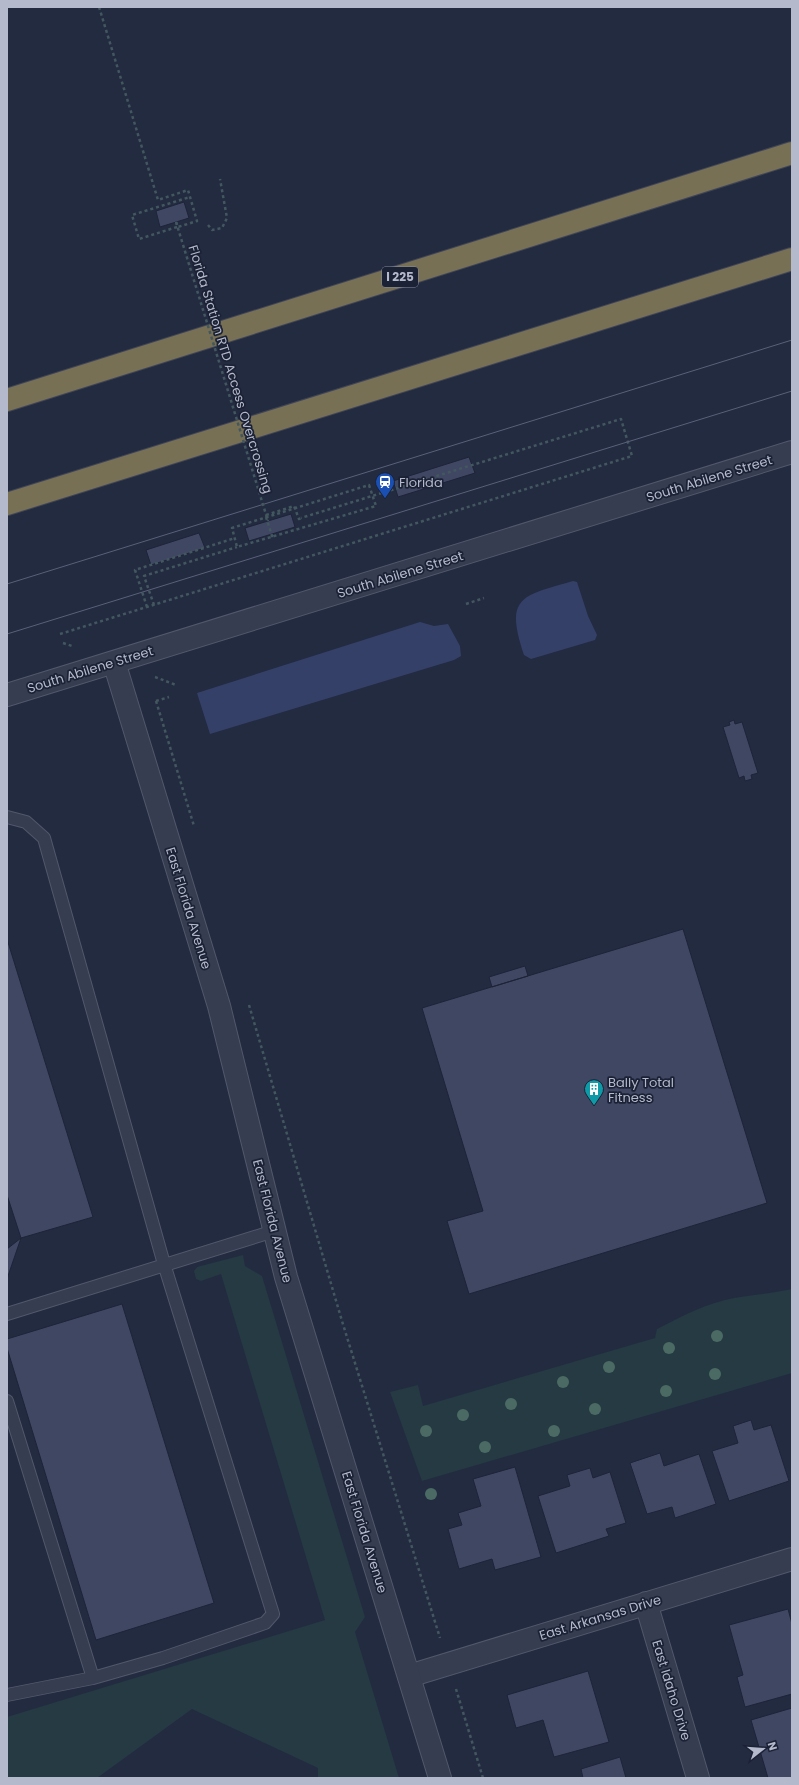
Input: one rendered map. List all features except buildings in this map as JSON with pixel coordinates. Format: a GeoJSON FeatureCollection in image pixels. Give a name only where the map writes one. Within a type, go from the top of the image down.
{"type":"FeatureCollection","features":[{"type":"Feature","properties":{"kind":"highway","name":"I 225"},"geometry":{"type":"LineString","coordinates":[[7,400],[792,153]]}},
{"type":"Feature","properties":{"kind":"highway"},"geometry":{"type":"LineString","coordinates":[[7,504],[792,259]]}},
{"type":"Feature","properties":{"kind":"street","name":"South Abilene Street"},"geometry":{"type":"LineString","coordinates":[[7,695],[792,452]]}},
{"type":"Feature","properties":{"kind":"street","name":"East Florida Avenue"},"geometry":{"type":"LineString","coordinates":[[114,662],[219,1006],[274,1231],[300,1322],[440,1778]]}},
{"type":"Feature","properties":{"kind":"street","name":"East Arkansas Drive"},"geometry":{"type":"LineString","coordinates":[[409,1676],[792,1559]]}},
{"type":"Feature","properties":{"kind":"street","name":"East Idaho Drive"},"geometry":{"type":"LineString","coordinates":[[646,1603],[698,1778]]}},
{"type":"Feature","properties":{"kind":"lane"},"geometry":{"type":"LineString","coordinates":[[7,817],[26,822],[44,838],[164,1264],[273,1614],[265,1623],[163,1658],[93,1678],[7,1695]]}},
{"type":"Feature","properties":{"kind":"lane"},"geometry":{"type":"LineString","coordinates":[[7,1314],[274,1231]]}},
{"type":"Feature","properties":{"kind":"lane"},"geometry":{"type":"LineString","coordinates":[[7,1401],[93,1678]]}},
{"type":"Feature","properties":{"kind":"path"},"geometry":{"type":"LineString","coordinates":[[99,7],[158,200],[188,190],[190,197],[132,215],[139,239],[177,227]]}},
{"type":"Feature","properties":{"kind":"path"},"geometry":{"type":"LineString","coordinates":[[208,225],[212,230],[222,228],[227,218],[220,179]]}},
{"type":"Feature","properties":{"kind":"path","name":"Florida Station RTD Access Overcrossing"},"geometry":{"type":"LineString","coordinates":[[190,197],[197,221],[178,227],[176,222],[177,227],[272,536],[237,547]]}},
{"type":"Feature","properties":{"kind":"path"},"geometry":{"type":"LineString","coordinates":[[60,634],[632,456],[621,419],[299,519],[294,506],[232,528],[237,547]]}},
{"type":"Feature","properties":{"kind":"path"},"geometry":{"type":"LineString","coordinates":[[154,605],[144,576],[376,506],[369,485],[266,516]]}},
{"type":"Feature","properties":{"kind":"path"},"geometry":{"type":"LineString","coordinates":[[147,608],[135,570],[235,538]]}},
{"type":"Feature","properties":{"kind":"path"},"geometry":{"type":"LineString","coordinates":[[466,604],[484,598]]}},
{"type":"Feature","properties":{"kind":"path"},"geometry":{"type":"LineString","coordinates":[[156,700],[195,829]]}},
{"type":"Feature","properties":{"kind":"path"},"geometry":{"type":"LineString","coordinates":[[260,1044],[342,1321],[432,1612]]}},
{"type":"Feature","properties":{"kind":"path"},"geometry":{"type":"LineString","coordinates":[[462,1709],[483,1778]]}},
{"type":"Feature","properties":{"kind":"shaded area"},"geometry":{"type":"Polygon","coordinates":[[[243,1255],[245,1266],[262,1276],[365,1617],[355,1632],[399,1778],[318,1778],[318,1768],[192,1709],[97,1778],[7,1778],[7,1717],[325,1620],[221,1274],[201,1281],[196,1279],[194,1271],[197,1267],[243,1255]]]}},
{"type":"Feature","properties":{"kind":"shaded area"},"geometry":{"type":"Polygon","coordinates":[[[792,1289],[792,1373],[422,1481],[390,1392],[418,1385],[423,1406],[655,1338],[657,1329],[714,1303],[734,1298],[792,1289]]]}},
{"type":"Feature","properties":{"kind":"water"},"geometry":{"type":"Polygon","coordinates":[[[573,581],[577,582],[588,616],[597,635],[595,640],[531,659],[524,655],[518,635],[516,621],[517,610],[522,602],[530,595],[573,581]]]}},
{"type":"Feature","properties":{"kind":"water"},"geometry":{"type":"Polygon","coordinates":[[[420,622],[434,626],[448,624],[460,646],[461,656],[454,660],[210,734],[197,693],[420,622]]]}},
{"type":"Feature","properties":{"kind":"tram line"},"geometry":{"type":"LineString","coordinates":[[7,584],[792,340]]}},
{"type":"Feature","properties":{"kind":"tram line"},"geometry":{"type":"LineString","coordinates":[[7,634],[792,391]]}},
{"type":"Feature","properties":{"kind":"place","name":"Florida"},"geometry":{"type":"Point","coordinates":[385,499]}},
{"type":"Feature","properties":{"kind":"place","name":"Bally Total Fitness"},"geometry":{"type":"Point","coordinates":[594,1106]}}]}
